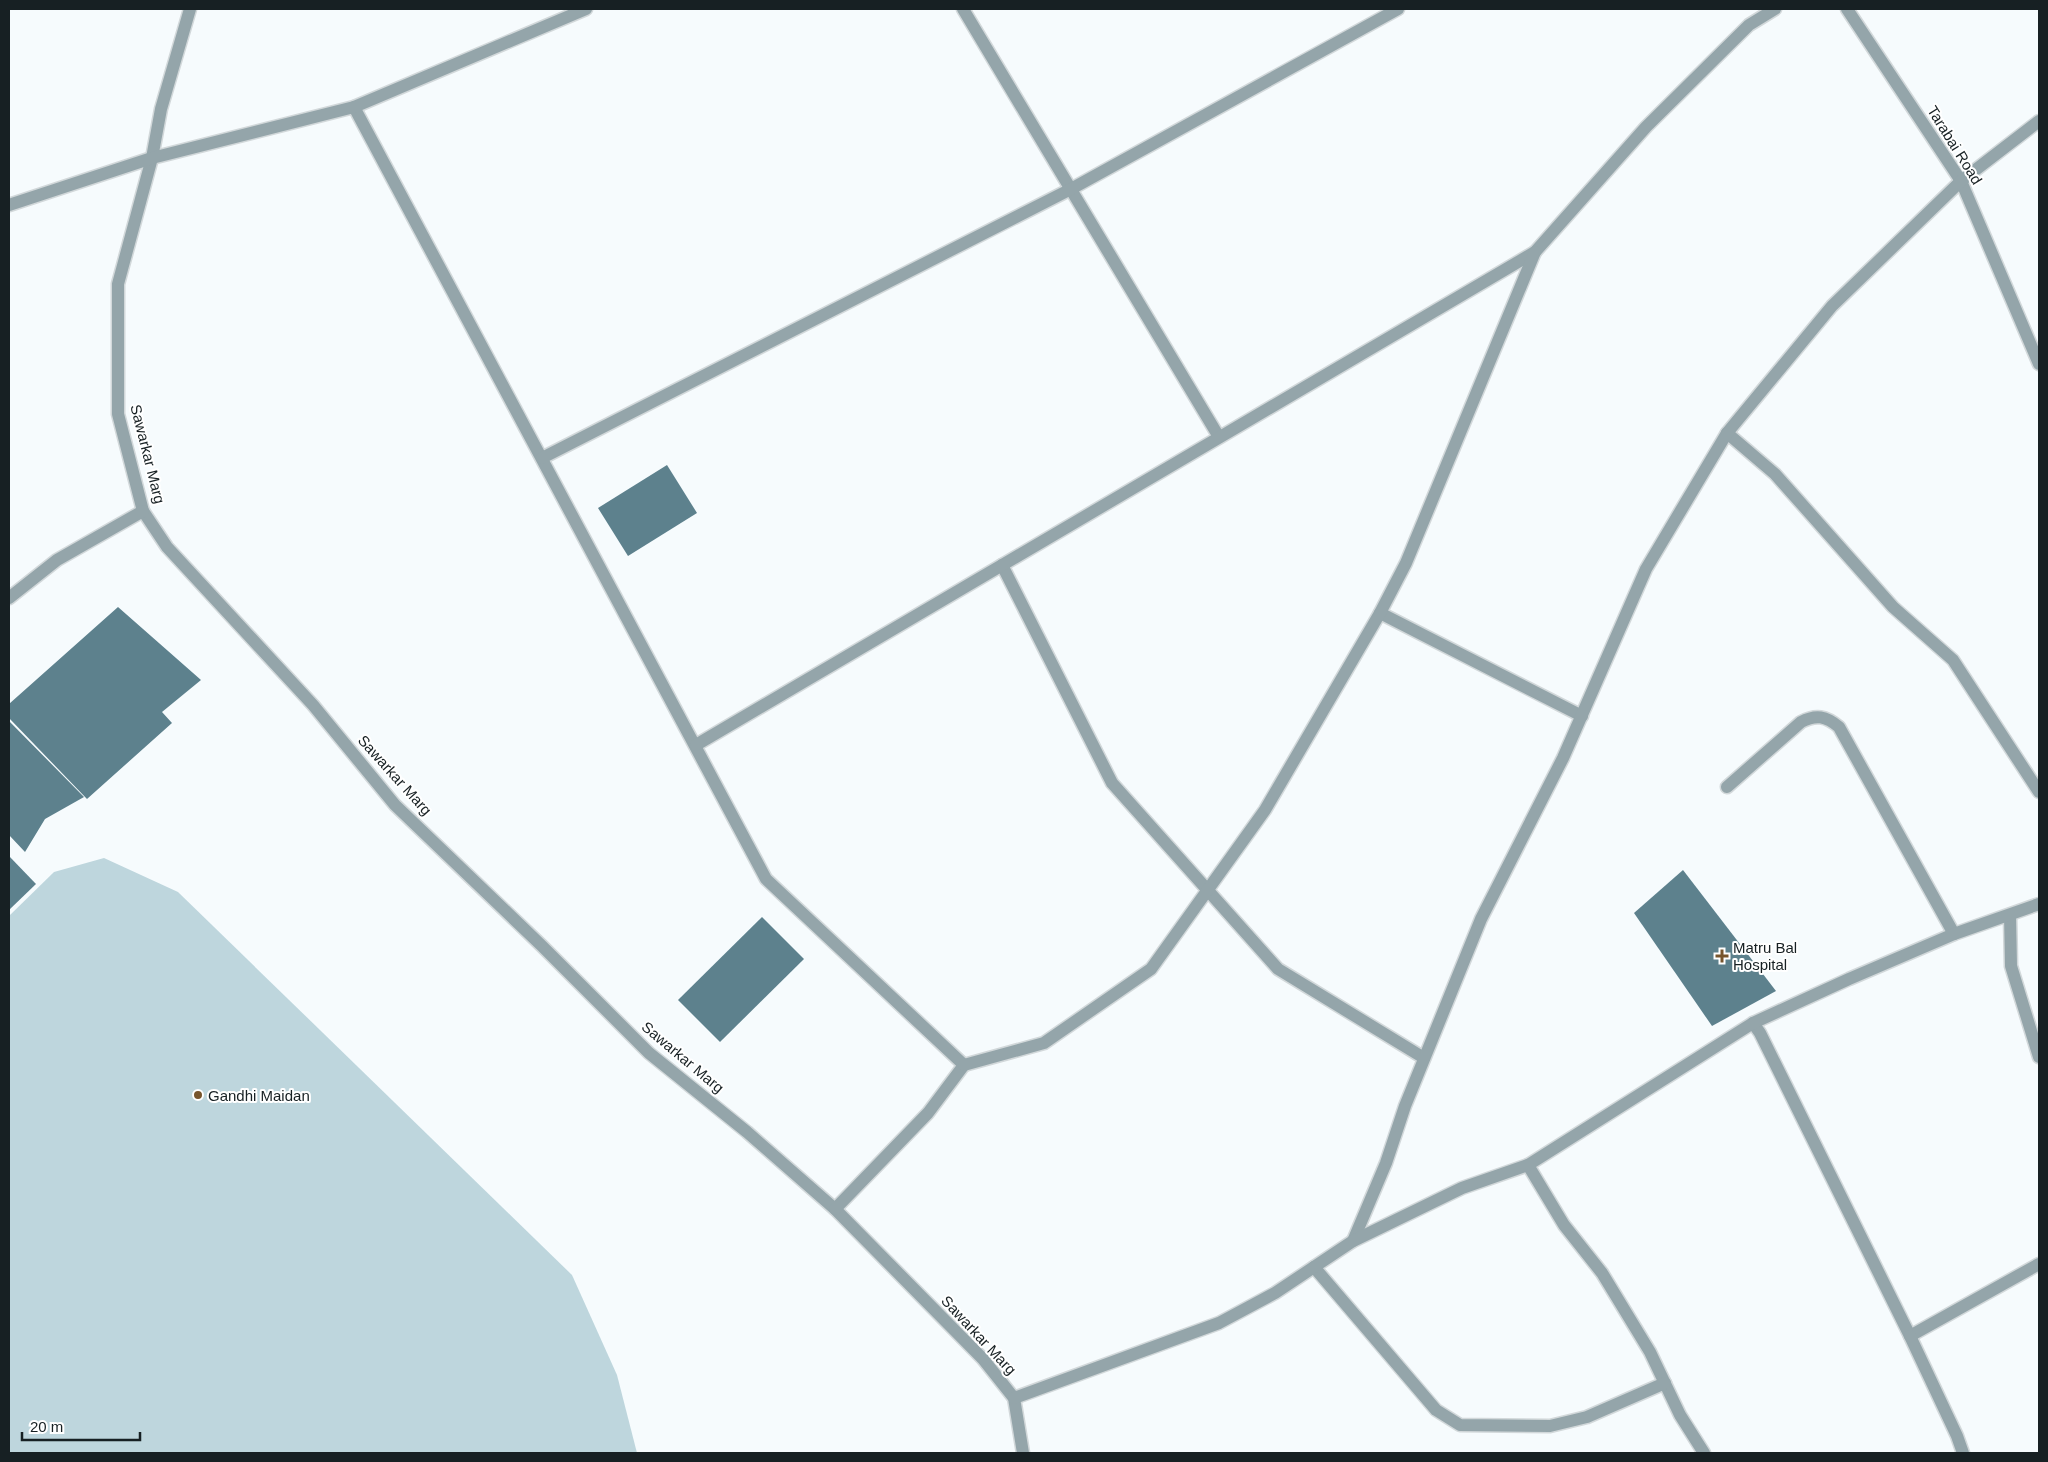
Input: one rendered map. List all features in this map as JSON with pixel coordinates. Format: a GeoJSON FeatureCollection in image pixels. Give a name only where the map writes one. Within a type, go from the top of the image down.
{"type":"FeatureCollection","features":[{"type":"Feature","properties":{"kind":"street","name":"Sawarkar Marg"},"geometry":{"type":"LineString","coordinates":[[190,9],[161,109],[152,158],[118,284],[118,414],[143,511],[166,547],[313,705],[396,805],[542,946],[649,1053],[747,1132],[835,1210],[983,1359],[1014,1398]]}},
{"type":"Feature","properties":{"kind":"street"},"geometry":{"type":"LineString","coordinates":[[9,206],[152,158],[354,107],[586,9]]}},
{"type":"Feature","properties":{"kind":"street"},"geometry":{"type":"LineString","coordinates":[[963,9],[1219,437]]}},
{"type":"Feature","properties":{"kind":"street"},"geometry":{"type":"LineString","coordinates":[[542,458],[1071,189],[1398,9]]}},
{"type":"Feature","properties":{"kind":"street"},"geometry":{"type":"LineString","coordinates":[[696,745],[1535,252],[1646,127],[1749,25],[1775,9]]}},
{"type":"Feature","properties":{"kind":"street","name":"Tarabai Road"},"geometry":{"type":"LineString","coordinates":[[1847,9],[1961,181],[2039,364]]}},
{"type":"Feature","properties":{"kind":"street"},"geometry":{"type":"LineString","coordinates":[[354,107],[766,879],[964,1066]]}},
{"type":"Feature","properties":{"kind":"street"},"geometry":{"type":"LineString","coordinates":[[1353,1241],[1386,1164],[1424,1058],[1481,918],[1563,758],[1646,569],[1727,433],[1832,306],[1961,181],[2039,121]]}},
{"type":"Feature","properties":{"kind":"street"},"geometry":{"type":"LineString","coordinates":[[835,1210],[928,1113],[964,1066],[1044,1043],[1151,969],[1265,810],[1406,564],[1535,252]]}},
{"type":"Feature","properties":{"kind":"street"},"geometry":{"type":"LineString","coordinates":[[1727,433],[1775,474],[1893,608],[1953,660],[2039,792]]}},
{"type":"Feature","properties":{"kind":"street"},"geometry":{"type":"LineString","coordinates":[[9,598],[57,560],[143,511]]}},
{"type":"Feature","properties":{"kind":"street"},"geometry":{"type":"LineString","coordinates":[[1002,565],[1112,783],[1278,969],[1424,1058]]}},
{"type":"Feature","properties":{"kind":"street"},"geometry":{"type":"LineString","coordinates":[[1380,612],[1582,716]]}},
{"type":"Feature","properties":{"kind":"street"},"geometry":{"type":"LineString","coordinates":[[1727,787],[1801,722],[1809,717],[1820,716],[1831,720],[1839,727],[1954,934]]}},
{"type":"Feature","properties":{"kind":"street"},"geometry":{"type":"LineString","coordinates":[[1023,1453],[1014,1398],[1219,1323],[1275,1293],[1353,1241],[1462,1188],[1528,1166],[1753,1023],[1954,934],[2039,904]]}},
{"type":"Feature","properties":{"kind":"street"},"geometry":{"type":"LineString","coordinates":[[2010,914],[2011,966],[2039,1058]]}},
{"type":"Feature","properties":{"kind":"street"},"geometry":{"type":"LineString","coordinates":[[1753,1023],[1760,1033],[1910,1336],[1957,1436],[1963,1453]]}},
{"type":"Feature","properties":{"kind":"street"},"geometry":{"type":"LineString","coordinates":[[1528,1166],[1564,1225],[1602,1273],[1650,1352],[1680,1415],[1704,1453]]}},
{"type":"Feature","properties":{"kind":"street"},"geometry":{"type":"LineString","coordinates":[[1910,1336],[2039,1264]]}},
{"type":"Feature","properties":{"kind":"street"},"geometry":{"type":"LineString","coordinates":[[1314,1267],[1436,1410],[1460,1425],[1550,1426],[1587,1417],[1665,1384]]}},
{"type":"Feature","properties":{"kind":"shaded area","name":"Gandhi Maidan"},"geometry":{"type":"Polygon","coordinates":[[[104,858],[178,892],[572,1275],[617,1375],[637,1453],[9,1453],[9,916],[54,872],[104,858]]]}},
{"type":"Feature","properties":{"kind":"building"},"geometry":{"type":"Polygon","coordinates":[[[667,465],[697,513],[628,556],[598,508],[667,465]]]}},
{"type":"Feature","properties":{"kind":"building"},"geometry":{"type":"Polygon","coordinates":[[[118,607],[201,680],[162,712],[172,723],[87,799],[9,718],[9,704],[118,607]]]}},
{"type":"Feature","properties":{"kind":"building"},"geometry":{"type":"Polygon","coordinates":[[[9,721],[84,797],[45,819],[25,852],[9,835],[9,721]]]}},
{"type":"Feature","properties":{"kind":"building"},"geometry":{"type":"Polygon","coordinates":[[[9,856],[36,884],[9,910],[9,856]]]}},
{"type":"Feature","properties":{"kind":"building"},"geometry":{"type":"Polygon","coordinates":[[[1683,870],[1776,991],[1712,1026],[1634,913],[1683,870]]]}},
{"type":"Feature","properties":{"kind":"building"},"geometry":{"type":"Polygon","coordinates":[[[762,917],[804,959],[720,1042],[678,1000],[762,917]]]}},
{"type":"Feature","properties":{"kind":"place","name":"Matru Bal Hospital"},"geometry":{"type":"Point","coordinates":[1722,956]}},
{"type":"Feature","properties":{"kind":"place","name":"Gandhi Maidan"},"geometry":{"type":"Point","coordinates":[198,1095]}}]}
